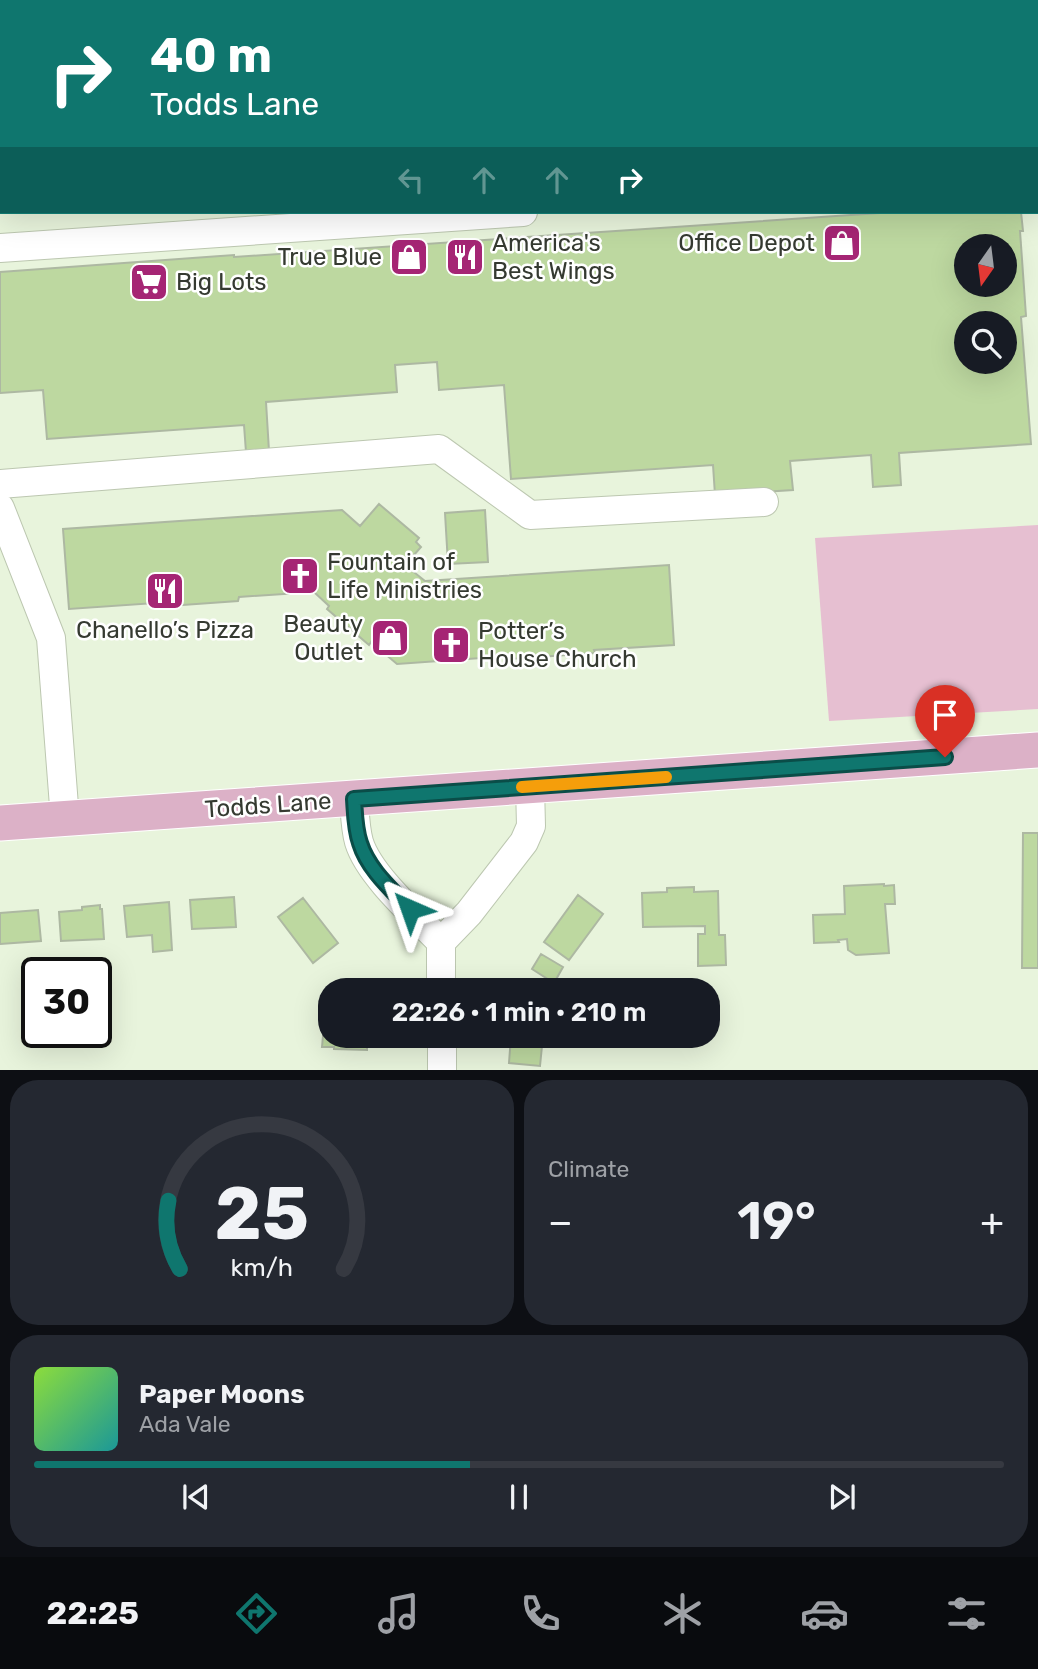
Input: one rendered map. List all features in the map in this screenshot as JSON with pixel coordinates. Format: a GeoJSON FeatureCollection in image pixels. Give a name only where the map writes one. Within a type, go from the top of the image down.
{"type":"FeatureCollection","features":[{"type":"Feature","properties":{"kind":"main road","name":"Todds Lane"},"geometry":{"type":"LineString","coordinates":[[0,823],[1038,750]]}},
{"type":"Feature","properties":{"kind":"street"},"geometry":{"type":"LineString","coordinates":[[0,248],[357,217],[457,214]]}},
{"type":"Feature","properties":{"kind":"street"},"geometry":{"type":"LineString","coordinates":[[0,484],[439,449],[530,515],[764,502]]}},
{"type":"Feature","properties":{"kind":"street"},"geometry":{"type":"LineString","coordinates":[[0,508],[51,638],[65,819]]}},
{"type":"Feature","properties":{"kind":"street"},"geometry":{"type":"LineString","coordinates":[[441,942],[469,913],[524,842],[531,826],[530,786]]}},
{"type":"Feature","properties":{"kind":"street"},"geometry":{"type":"LineString","coordinates":[[354,799],[359,840],[365,856],[376,872],[441,942],[441,978]]}},
{"type":"Feature","properties":{"kind":"street"},"geometry":{"type":"LineString","coordinates":[[442,1048],[442,1070]]}},
{"type":"Feature","properties":{"kind":"shaded area"},"geometry":{"type":"Polygon","coordinates":[[[1038,525],[1038,709],[829,721],[815,538],[1038,525]]]}},
{"type":"Feature","properties":{"kind":"building"},"geometry":{"type":"Polygon","coordinates":[[[866,214],[1021,214],[1026,316],[1021,317],[1031,444],[899,453],[901,485],[873,487],[871,455],[790,461],[793,490],[715,495],[713,465],[511,479],[504,385],[439,390],[437,362],[395,365],[397,392],[266,402],[269,451],[246,452],[244,425],[47,439],[43,390],[0,393],[0,272],[866,214]]]}},
{"type":"Feature","properties":{"kind":"building"},"geometry":{"type":"Polygon","coordinates":[[[379,504],[419,538],[416,542],[421,547],[405,565],[425,581],[669,565],[674,645],[510,659],[510,656],[397,664],[371,642],[369,645],[327,609],[329,606],[314,592],[155,607],[155,603],[69,609],[63,529],[342,510],[360,526],[379,504]]]}},
{"type":"Feature","properties":{"kind":"building"},"geometry":{"type":"Polygon","coordinates":[[[485,510],[488,562],[448,564],[445,513],[485,510]]]}},
{"type":"Feature","properties":{"kind":"building"},"geometry":{"type":"Polygon","coordinates":[[[1023,833],[1038,833],[1038,968],[1022,968],[1023,833]]]}},
{"type":"Feature","properties":{"kind":"building"},"geometry":{"type":"Polygon","coordinates":[[[894,885],[895,904],[885,904],[889,953],[856,955],[848,950],[847,939],[814,943],[813,915],[845,914],[844,886],[894,885]]]}},
{"type":"Feature","properties":{"kind":"building"},"geometry":{"type":"Polygon","coordinates":[[[694,887],[694,892],[718,891],[719,935],[725,935],[726,965],[698,966],[698,934],[705,934],[705,926],[643,927],[642,893],[667,892],[667,888],[694,887]]]}},
{"type":"Feature","properties":{"kind":"building"},"geometry":{"type":"Polygon","coordinates":[[[578,895],[603,914],[569,960],[544,942],[578,895]]]}},
{"type":"Feature","properties":{"kind":"building"},"geometry":{"type":"Polygon","coordinates":[[[234,897],[236,927],[192,929],[190,900],[234,897]]]}},
{"type":"Feature","properties":{"kind":"building"},"geometry":{"type":"Polygon","coordinates":[[[303,898],[338,943],[313,963],[278,917],[303,898]]]}},
{"type":"Feature","properties":{"kind":"building"},"geometry":{"type":"Polygon","coordinates":[[[169,902],[172,950],[153,952],[152,935],[127,937],[124,906],[169,902]]]}},
{"type":"Feature","properties":{"kind":"building"},"geometry":{"type":"Polygon","coordinates":[[[100,905],[104,939],[61,941],[59,912],[100,905]]]}},
{"type":"Feature","properties":{"kind":"building"},"geometry":{"type":"Polygon","coordinates":[[[38,910],[41,941],[0,944],[0,913],[38,910]]]}},
{"type":"Feature","properties":{"kind":"building"},"geometry":{"type":"Polygon","coordinates":[[[541,954],[563,967],[557,978],[546,978],[532,969],[541,954]]]}},
{"type":"Feature","properties":{"kind":"building"},"geometry":{"type":"Polygon","coordinates":[[[367,1048],[367,1050],[334,1049],[367,1048]]]}},
{"type":"Feature","properties":{"kind":"building"},"geometry":{"type":"Polygon","coordinates":[[[510,1048],[542,1048],[540,1066],[509,1063],[510,1048]]]}},
{"type":"Feature","properties":{"kind":"slow traffic"},"geometry":{"type":"LineString","coordinates":[[522,787],[666,777]]}},
{"type":"Feature","properties":{"kind":"place","name":"Office Depot"},"geometry":{"type":"Point","coordinates":[842,243]}},
{"type":"Feature","properties":{"kind":"place","name":"True Blue"},"geometry":{"type":"Point","coordinates":[409,257]}},
{"type":"Feature","properties":{"kind":"place","name":"America's Best Wings"},"geometry":{"type":"Point","coordinates":[465,257]}},
{"type":"Feature","properties":{"kind":"place","name":"Big Lots"},"geometry":{"type":"Point","coordinates":[149,282]}},
{"type":"Feature","properties":{"kind":"place","name":"Fountain of Life Ministries"},"geometry":{"type":"Point","coordinates":[300,576]}},
{"type":"Feature","properties":{"kind":"place","name":"Chanello’s Pizza"},"geometry":{"type":"Point","coordinates":[165,591]}},
{"type":"Feature","properties":{"kind":"place","name":"Beauty Outlet"},"geometry":{"type":"Point","coordinates":[390,638]}},
{"type":"Feature","properties":{"kind":"place","name":"Potter’s House Church"},"geometry":{"type":"Point","coordinates":[451,645]}},
{"type":"Feature","properties":{"kind":"route"},"geometry":{"type":"LineString","coordinates":[[410,909],[365,856],[359,840],[354,799],[945,757]]}}]}
